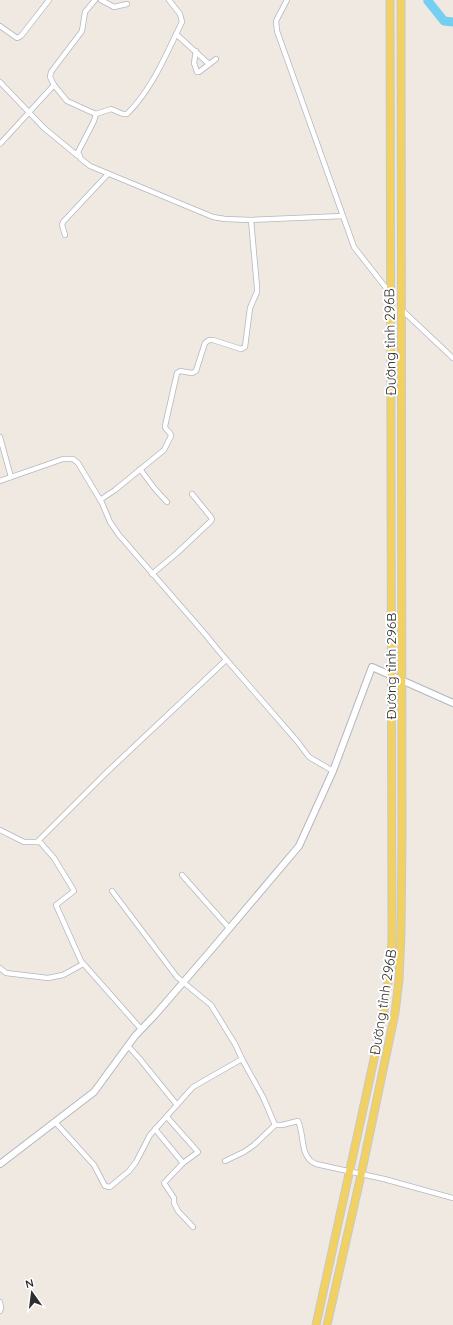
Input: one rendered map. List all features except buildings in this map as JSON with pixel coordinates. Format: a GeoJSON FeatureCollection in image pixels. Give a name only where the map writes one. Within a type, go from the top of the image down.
{"type":"FeatureCollection","features":[{"type":"Feature","properties":{"kind":"main road","name":"Đường tỉnh 296B"},"geometry":{"type":"LineString","coordinates":[[316,1325],[380,1033],[389,976],[392,941],[390,0]]}},
{"type":"Feature","properties":{"kind":"main road","name":"Đường tỉnh 296B"},"geometry":{"type":"LineString","coordinates":[[327,1325],[361,1175],[395,1013],[399,980],[402,845],[401,0]]}},
{"type":"Feature","properties":{"kind":"street"},"geometry":{"type":"LineString","coordinates":[[0,26],[16,38],[21,36],[49,0]]}},
{"type":"Feature","properties":{"kind":"street"},"geometry":{"type":"LineString","coordinates":[[95,0],[85,12],[82,31],[51,72],[50,77],[54,85],[68,101],[96,114],[111,109],[127,114],[155,78],[182,22],[180,14],[169,0]]}},
{"type":"Feature","properties":{"kind":"street"},"geometry":{"type":"LineString","coordinates":[[101,0],[114,6],[127,4]]}},
{"type":"Feature","properties":{"kind":"street"},"geometry":{"type":"LineString","coordinates":[[287,0],[276,21],[277,31],[354,247],[390,293]]}},
{"type":"Feature","properties":{"kind":"street"},"geometry":{"type":"LineString","coordinates":[[176,34],[209,64]]}},
{"type":"Feature","properties":{"kind":"street"},"geometry":{"type":"LineString","coordinates":[[196,51],[194,63],[196,72],[199,72],[216,59]]}},
{"type":"Feature","properties":{"kind":"street"},"geometry":{"type":"LineString","coordinates":[[0,82],[44,128],[90,166],[213,217],[251,220],[343,216]]}},
{"type":"Feature","properties":{"kind":"street"},"geometry":{"type":"LineString","coordinates":[[0,144],[54,85]]}},
{"type":"Feature","properties":{"kind":"street"},"geometry":{"type":"LineString","coordinates":[[78,156],[81,144],[94,121],[96,114]]}},
{"type":"Feature","properties":{"kind":"street"},"geometry":{"type":"LineString","coordinates":[[65,235],[62,225],[64,222],[108,174]]}},
{"type":"Feature","properties":{"kind":"street"},"geometry":{"type":"LineString","coordinates":[[100,500],[115,490],[164,450],[171,436],[166,430],[165,426],[178,371],[192,373],[196,371],[205,343],[209,340],[241,349],[245,347],[250,308],[257,292],[251,220]]}},
{"type":"Feature","properties":{"kind":"street"},"geometry":{"type":"LineString","coordinates":[[402,310],[453,358]]}},
{"type":"Feature","properties":{"kind":"street"},"geometry":{"type":"LineString","coordinates":[[0,437],[12,477]]}},
{"type":"Feature","properties":{"kind":"street"},"geometry":{"type":"LineString","coordinates":[[0,481],[63,459],[73,459],[78,463],[100,500],[112,526],[309,757],[333,770]]}},
{"type":"Feature","properties":{"kind":"street"},"geometry":{"type":"LineString","coordinates":[[140,469],[167,502]]}},
{"type":"Feature","properties":{"kind":"street"},"geometry":{"type":"LineString","coordinates":[[152,574],[211,521],[212,519],[210,516],[192,494]]}},
{"type":"Feature","properties":{"kind":"street"},"geometry":{"type":"LineString","coordinates":[[37,842],[106,773],[226,660]]}},
{"type":"Feature","properties":{"kind":"street"},"geometry":{"type":"LineString","coordinates":[[0,1164],[94,1092],[142,1029],[299,846],[333,770],[372,667],[453,703]]}},
{"type":"Feature","properties":{"kind":"street"},"geometry":{"type":"LineString","coordinates":[[0,830],[24,842],[41,843],[54,858],[74,891],[56,905],[77,955],[83,964],[142,1029]]}},
{"type":"Feature","properties":{"kind":"street"},"geometry":{"type":"LineString","coordinates":[[182,874],[229,928]]}},
{"type":"Feature","properties":{"kind":"street"},"geometry":{"type":"LineString","coordinates":[[112,890],[167,964],[183,982],[211,1005],[263,1097],[275,1125]]}},
{"type":"Feature","properties":{"kind":"street"},"geometry":{"type":"LineString","coordinates":[[0,968],[6,973],[48,978],[63,975],[83,964]]}},
{"type":"Feature","properties":{"kind":"street"},"geometry":{"type":"LineString","coordinates":[[128,1046],[177,1105]]}},
{"type":"Feature","properties":{"kind":"street"},"geometry":{"type":"LineString","coordinates":[[55,1122],[94,1165],[102,1182],[107,1187],[110,1187],[129,1171],[136,1162],[150,1135],[193,1087],[242,1059]]}},
{"type":"Feature","properties":{"kind":"street"},"geometry":{"type":"LineString","coordinates":[[167,1117],[198,1152],[183,1163],[164,1183],[174,1198],[174,1203],[178,1211],[193,1227]]}},
{"type":"Feature","properties":{"kind":"street"},"geometry":{"type":"LineString","coordinates":[[225,1161],[244,1152],[254,1145],[275,1125],[298,1121],[303,1146],[312,1162],[361,1175],[384,1179],[453,1198]]}},
{"type":"Feature","properties":{"kind":"street"},"geometry":{"type":"LineString","coordinates":[[155,1129],[183,1163]]}},
{"type":"Feature","properties":{"kind":"street"},"geometry":{"type":"LineString","coordinates":[[0,1302],[2,1308],[0,1311]]}},
{"type":"Feature","properties":{"kind":"waterway"},"geometry":{"type":"LineString","coordinates":[[429,0],[428,1],[444,21],[453,22]]}}]}
